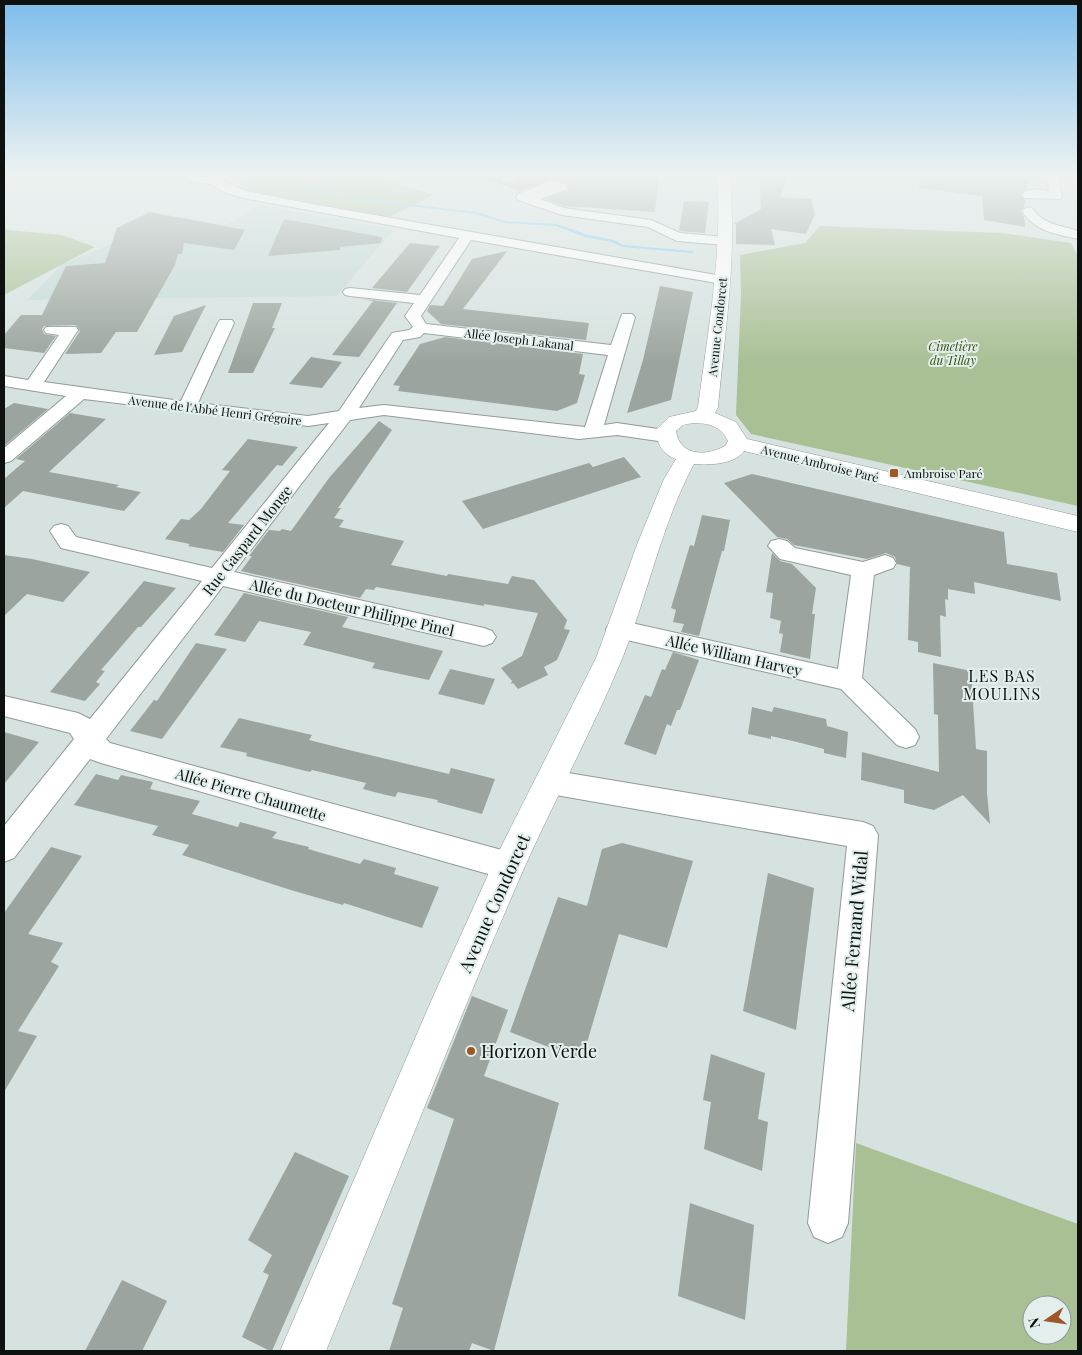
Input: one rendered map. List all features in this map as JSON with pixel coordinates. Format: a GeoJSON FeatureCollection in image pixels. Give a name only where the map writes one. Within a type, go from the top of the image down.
{"type":"FeatureCollection","features":[{"type":"Feature","properties":{"kind":"street"},"geometry":{"type":"LineString","coordinates":[[421,328],[413,316],[467,236]]}},
{"type":"Feature","properties":{"kind":"street"},"geometry":{"type":"LineString","coordinates":[[475,236],[722,280]]}},
{"type":"Feature","properties":{"kind":"street"},"geometry":{"type":"LineString","coordinates":[[676,236],[724,241]]}},
{"type":"Feature","properties":{"kind":"street","name":"Avenue Condorcet"},"geometry":{"type":"LineString","coordinates":[[303,1351],[445,1012],[509,866],[609,658],[618,629],[675,479],[676,446],[666,430],[676,421],[703,417],[708,407],[722,280],[724,236]]}},
{"type":"Feature","properties":{"kind":"street"},"geometry":{"type":"LineString","coordinates":[[350,292],[425,300]]}},
{"type":"Feature","properties":{"kind":"street"},"geometry":{"type":"LineString","coordinates":[[592,433],[627,317]]}},
{"type":"Feature","properties":{"kind":"street"},"geometry":{"type":"LineString","coordinates":[[188,407],[226,323]]}},
{"type":"Feature","properties":{"kind":"street","name":"Allée Joseph Lakanal"},"geometry":{"type":"LineString","coordinates":[[421,328],[617,351]]}},
{"type":"Feature","properties":{"kind":"street","name":"Rue Gaspard Monge"},"geometry":{"type":"LineString","coordinates":[[4,848],[346,414],[398,336],[414,334],[421,328]]}},
{"type":"Feature","properties":{"kind":"street"},"geometry":{"type":"LineString","coordinates":[[34,385],[70,330],[52,330]]}},
{"type":"Feature","properties":{"kind":"street","name":"Avenue de l'Abbé Henri Grégoire"},"geometry":{"type":"LineString","coordinates":[[4,381],[188,407],[308,420],[384,410],[592,433],[617,429],[676,446]]}},
{"type":"Feature","properties":{"kind":"street"},"geometry":{"type":"LineString","coordinates":[[4,457],[80,392]]}},
{"type":"Feature","properties":{"kind":"street"},"geometry":{"type":"LineString","coordinates":[[676,446],[701,459],[726,456],[734,450],[738,443],[738,437],[729,426],[703,417]]}},
{"type":"Feature","properties":{"kind":"street","name":"Avenue Ambroise Paré"},"geometry":{"type":"LineString","coordinates":[[738,443],[1078,524]]}},
{"type":"Feature","properties":{"kind":"street","name":"Allée du Docteur Philippe Pinel"},"geometry":{"type":"LineString","coordinates":[[61,530],[70,543],[484,637]]}},
{"type":"Feature","properties":{"kind":"street"},"geometry":{"type":"LineString","coordinates":[[779,546],[788,554],[864,570],[886,563]]}},
{"type":"Feature","properties":{"kind":"street"},"geometry":{"type":"LineString","coordinates":[[864,570],[849,681],[906,737]]}},
{"type":"Feature","properties":{"kind":"street","name":"Allée William Harvey"},"geometry":{"type":"LineString","coordinates":[[618,629],[849,681]]}},
{"type":"Feature","properties":{"kind":"street","name":"Allée Pierre Chaumette"},"geometry":{"type":"LineString","coordinates":[[4,706],[78,724],[101,752],[509,866]]}},
{"type":"Feature","properties":{"kind":"street","name":"Allée Fernand Widal"},"geometry":{"type":"LineString","coordinates":[[550,782],[863,835],[828,1223]]}},
{"type":"Feature","properties":{"kind":"shaded area"},"geometry":{"type":"Polygon","coordinates":[[[146,236],[388,236],[337,296],[27,300],[61,265],[121,240],[134,243],[146,236]]]}},
{"type":"Feature","properties":{"kind":"green space"},"geometry":{"type":"Polygon","coordinates":[[[4,236],[65,236],[95,247],[4,295],[4,236]]]}},
{"type":"Feature","properties":{"kind":"green space","name":"Cimetière du Tillay"},"geometry":{"type":"Polygon","coordinates":[[[811,236],[1024,236],[1071,243],[1078,256],[1078,506],[751,434],[736,415],[741,294],[740,255],[805,243],[811,236]]]}},
{"type":"Feature","properties":{"kind":"green space"},"geometry":{"type":"Polygon","coordinates":[[[856,1143],[1078,1224],[1078,1351],[846,1351],[856,1143]]]}},
{"type":"Feature","properties":{"kind":"building"},"geometry":{"type":"Polygon","coordinates":[[[114,236],[242,236],[234,250],[184,243],[182,254],[178,254],[175,265],[137,332],[116,332],[101,353],[65,354],[80,331],[76,325],[44,326],[42,329],[44,334],[56,336],[44,353],[4,348],[4,335],[21,315],[42,315],[66,266],[105,263],[114,236]]]}},
{"type":"Feature","properties":{"kind":"building"},"geometry":{"type":"Polygon","coordinates":[[[277,236],[382,237],[381,243],[340,247],[340,250],[268,256],[277,236]]]}},
{"type":"Feature","properties":{"kind":"building"},"geometry":{"type":"Polygon","coordinates":[[[736,236],[773,236],[775,245],[736,244],[736,236]]]}},
{"type":"Feature","properties":{"kind":"building"},"geometry":{"type":"Polygon","coordinates":[[[410,243],[440,246],[407,292],[372,288],[410,243]]]}},
{"type":"Feature","properties":{"kind":"building"},"geometry":{"type":"Polygon","coordinates":[[[507,251],[463,309],[589,323],[586,340],[441,324],[427,311],[430,305],[443,306],[472,259],[507,251]]]}},
{"type":"Feature","properties":{"kind":"building"},"geometry":{"type":"Polygon","coordinates":[[[660,286],[693,292],[671,400],[627,413],[643,360],[660,286]]]}},
{"type":"Feature","properties":{"kind":"building"},"geometry":{"type":"Polygon","coordinates":[[[363,299],[397,303],[359,357],[332,355],[373,301],[363,299]]]}},
{"type":"Feature","properties":{"kind":"building"},"geometry":{"type":"Polygon","coordinates":[[[253,303],[282,303],[272,328],[275,328],[253,373],[228,373],[253,303]]]}},
{"type":"Feature","properties":{"kind":"building"},"geometry":{"type":"Polygon","coordinates":[[[206,305],[182,352],[154,355],[174,316],[206,305]]]}},
{"type":"Feature","properties":{"kind":"building"},"geometry":{"type":"Polygon","coordinates":[[[445,337],[583,354],[579,374],[585,375],[577,403],[557,411],[398,391],[400,386],[393,385],[420,344],[445,337]]]}},
{"type":"Feature","properties":{"kind":"building"},"geometry":{"type":"Polygon","coordinates":[[[311,357],[342,362],[322,388],[289,384],[311,357]]]}},
{"type":"Feature","properties":{"kind":"building"},"geometry":{"type":"Polygon","coordinates":[[[14,403],[48,409],[4,446],[4,409],[14,403]]]}},
{"type":"Feature","properties":{"kind":"building"},"geometry":{"type":"Polygon","coordinates":[[[70,413],[106,419],[49,472],[119,485],[116,487],[141,492],[124,511],[23,491],[4,508],[4,479],[25,461],[16,459],[70,413]]]}},
{"type":"Feature","properties":{"kind":"building"},"geometry":{"type":"Polygon","coordinates":[[[379,421],[392,430],[338,508],[341,508],[334,518],[344,520],[339,527],[404,541],[391,565],[447,576],[448,574],[508,584],[512,576],[534,580],[567,620],[564,629],[570,630],[557,660],[544,667],[548,675],[518,689],[513,683],[511,684],[512,681],[501,668],[522,656],[538,613],[484,604],[484,606],[376,587],[374,590],[366,589],[360,598],[241,571],[252,556],[249,556],[269,530],[280,531],[282,529],[291,531],[329,478],[379,421]]]}},
{"type":"Feature","properties":{"kind":"building"},"geometry":{"type":"Polygon","coordinates":[[[248,439],[298,447],[282,466],[277,465],[228,523],[244,525],[223,552],[188,546],[190,544],[165,539],[181,519],[189,520],[201,509],[230,471],[222,470],[248,439]]]}},
{"type":"Feature","properties":{"kind":"building"},"geometry":{"type":"Polygon","coordinates":[[[624,457],[641,477],[483,529],[462,501],[589,463],[593,467],[624,457]]]}},
{"type":"Feature","properties":{"kind":"building"},"geometry":{"type":"Polygon","coordinates":[[[752,474],[1004,532],[1007,564],[1057,573],[1061,601],[974,582],[975,594],[948,589],[948,600],[945,599],[946,617],[940,615],[941,657],[918,652],[918,642],[908,640],[910,567],[897,564],[895,557],[886,553],[867,559],[794,545],[787,539],[777,537],[724,483],[752,474]]]}},
{"type":"Feature","properties":{"kind":"building"},"geometry":{"type":"Polygon","coordinates":[[[702,515],[730,520],[724,551],[722,551],[699,636],[681,632],[684,624],[673,622],[676,610],[671,608],[690,545],[694,546],[702,515]]]}},
{"type":"Feature","properties":{"kind":"building"},"geometry":{"type":"Polygon","coordinates":[[[772,553],[780,561],[792,564],[816,588],[812,614],[815,614],[810,659],[780,652],[783,634],[779,633],[781,621],[770,618],[773,593],[766,592],[772,553]]]}},
{"type":"Feature","properties":{"kind":"building"},"geometry":{"type":"Polygon","coordinates":[[[4,555],[32,559],[90,572],[63,602],[27,594],[4,616],[4,555]]]}},
{"type":"Feature","properties":{"kind":"building"},"geometry":{"type":"Polygon","coordinates":[[[144,581],[176,588],[141,627],[138,627],[101,670],[105,671],[96,682],[100,684],[85,701],[50,692],[144,581]]]}},
{"type":"Feature","properties":{"kind":"building"},"geometry":{"type":"Polygon","coordinates":[[[244,593],[348,617],[342,627],[443,651],[429,680],[372,668],[375,663],[303,645],[311,632],[259,621],[245,642],[214,635],[244,593]]]}},
{"type":"Feature","properties":{"kind":"building"},"geometry":{"type":"Polygon","coordinates":[[[196,643],[227,649],[162,739],[130,731],[154,700],[157,701],[196,643]]]}},
{"type":"Feature","properties":{"kind":"building"},"geometry":{"type":"Polygon","coordinates":[[[673,652],[699,660],[680,710],[677,710],[671,726],[667,724],[656,755],[624,744],[645,695],[651,697],[662,669],[665,670],[673,652]]]}},
{"type":"Feature","properties":{"kind":"building"},"geometry":{"type":"Polygon","coordinates":[[[933,663],[971,671],[976,749],[987,751],[987,793],[990,824],[963,795],[934,810],[904,803],[904,790],[861,780],[862,752],[939,772],[938,715],[934,714],[933,663]]]}},
{"type":"Feature","properties":{"kind":"building"},"geometry":{"type":"Polygon","coordinates":[[[450,669],[495,679],[484,705],[438,694],[450,669]]]}},
{"type":"Feature","properties":{"kind":"building"},"geometry":{"type":"Polygon","coordinates":[[[752,707],[772,712],[774,707],[826,719],[827,726],[848,732],[846,758],[824,753],[824,749],[797,742],[771,736],[771,739],[748,734],[752,707]]]}},
{"type":"Feature","properties":{"kind":"building"},"geometry":{"type":"Polygon","coordinates":[[[239,718],[312,735],[309,740],[449,774],[451,768],[495,779],[482,814],[437,802],[438,800],[398,792],[395,797],[378,793],[363,789],[366,783],[312,770],[310,772],[246,756],[247,753],[220,747],[239,718]]]}},
{"type":"Feature","properties":{"kind":"building"},"geometry":{"type":"Polygon","coordinates":[[[4,732],[39,742],[4,784],[4,732]]]}},
{"type":"Feature","properties":{"kind":"building"},"geometry":{"type":"Polygon","coordinates":[[[96,774],[118,780],[121,775],[153,782],[150,789],[200,801],[192,814],[238,827],[240,822],[277,832],[272,838],[309,847],[308,849],[360,864],[364,859],[396,868],[394,874],[439,887],[422,928],[344,903],[343,905],[294,891],[182,855],[189,845],[152,835],[158,826],[74,805],[96,774]]]}},
{"type":"Feature","properties":{"kind":"building"},"geometry":{"type":"Polygon","coordinates":[[[622,843],[693,861],[667,948],[619,934],[586,1046],[581,1045],[577,1058],[510,1032],[558,897],[587,906],[602,849],[622,843]]]}},
{"type":"Feature","properties":{"kind":"building"},"geometry":{"type":"Polygon","coordinates":[[[51,847],[82,856],[28,934],[63,943],[51,962],[59,966],[18,1031],[37,1036],[4,1092],[4,913],[51,847]]]}},
{"type":"Feature","properties":{"kind":"building"},"geometry":{"type":"Polygon","coordinates":[[[768,873],[814,888],[796,1030],[743,1011],[768,873]]]}},
{"type":"Feature","properties":{"kind":"building"},"geometry":{"type":"Polygon","coordinates":[[[472,996],[508,1010],[484,1076],[559,1103],[494,1351],[472,1343],[469,1351],[389,1351],[403,1308],[392,1304],[454,1119],[427,1108],[472,996]]]}},
{"type":"Feature","properties":{"kind":"building"},"geometry":{"type":"Polygon","coordinates":[[[711,1054],[765,1073],[758,1119],[768,1122],[762,1171],[704,1149],[711,1102],[703,1100],[711,1054]]]}},
{"type":"Feature","properties":{"kind":"building"},"geometry":{"type":"Polygon","coordinates":[[[295,1152],[349,1176],[272,1351],[270,1351],[242,1337],[269,1275],[263,1272],[272,1255],[248,1240],[295,1152]]]}},
{"type":"Feature","properties":{"kind":"building"},"geometry":{"type":"Polygon","coordinates":[[[690,1203],[754,1225],[745,1320],[678,1296],[690,1203]]]}},
{"type":"Feature","properties":{"kind":"building"},"geometry":{"type":"Polygon","coordinates":[[[122,1280],[167,1301],[142,1351],[85,1351],[122,1280]]]}},
{"type":"Feature","properties":{"kind":"waterway"},"geometry":{"type":"LineString","coordinates":[[588,236],[612,241],[622,246],[692,252]]}},
{"type":"Feature","properties":{"kind":"place","name":"Ambroise Paré"},"geometry":{"type":"Point","coordinates":[894,473]}},
{"type":"Feature","properties":{"kind":"place","name":"Horizon Verde"},"geometry":{"type":"Point","coordinates":[471,1051]}},
{"type":"Feature","properties":{"kind":"district","name":"LES BAS MOULINS"},"geometry":{"type":"Point","coordinates":[1002,684]}}]}
